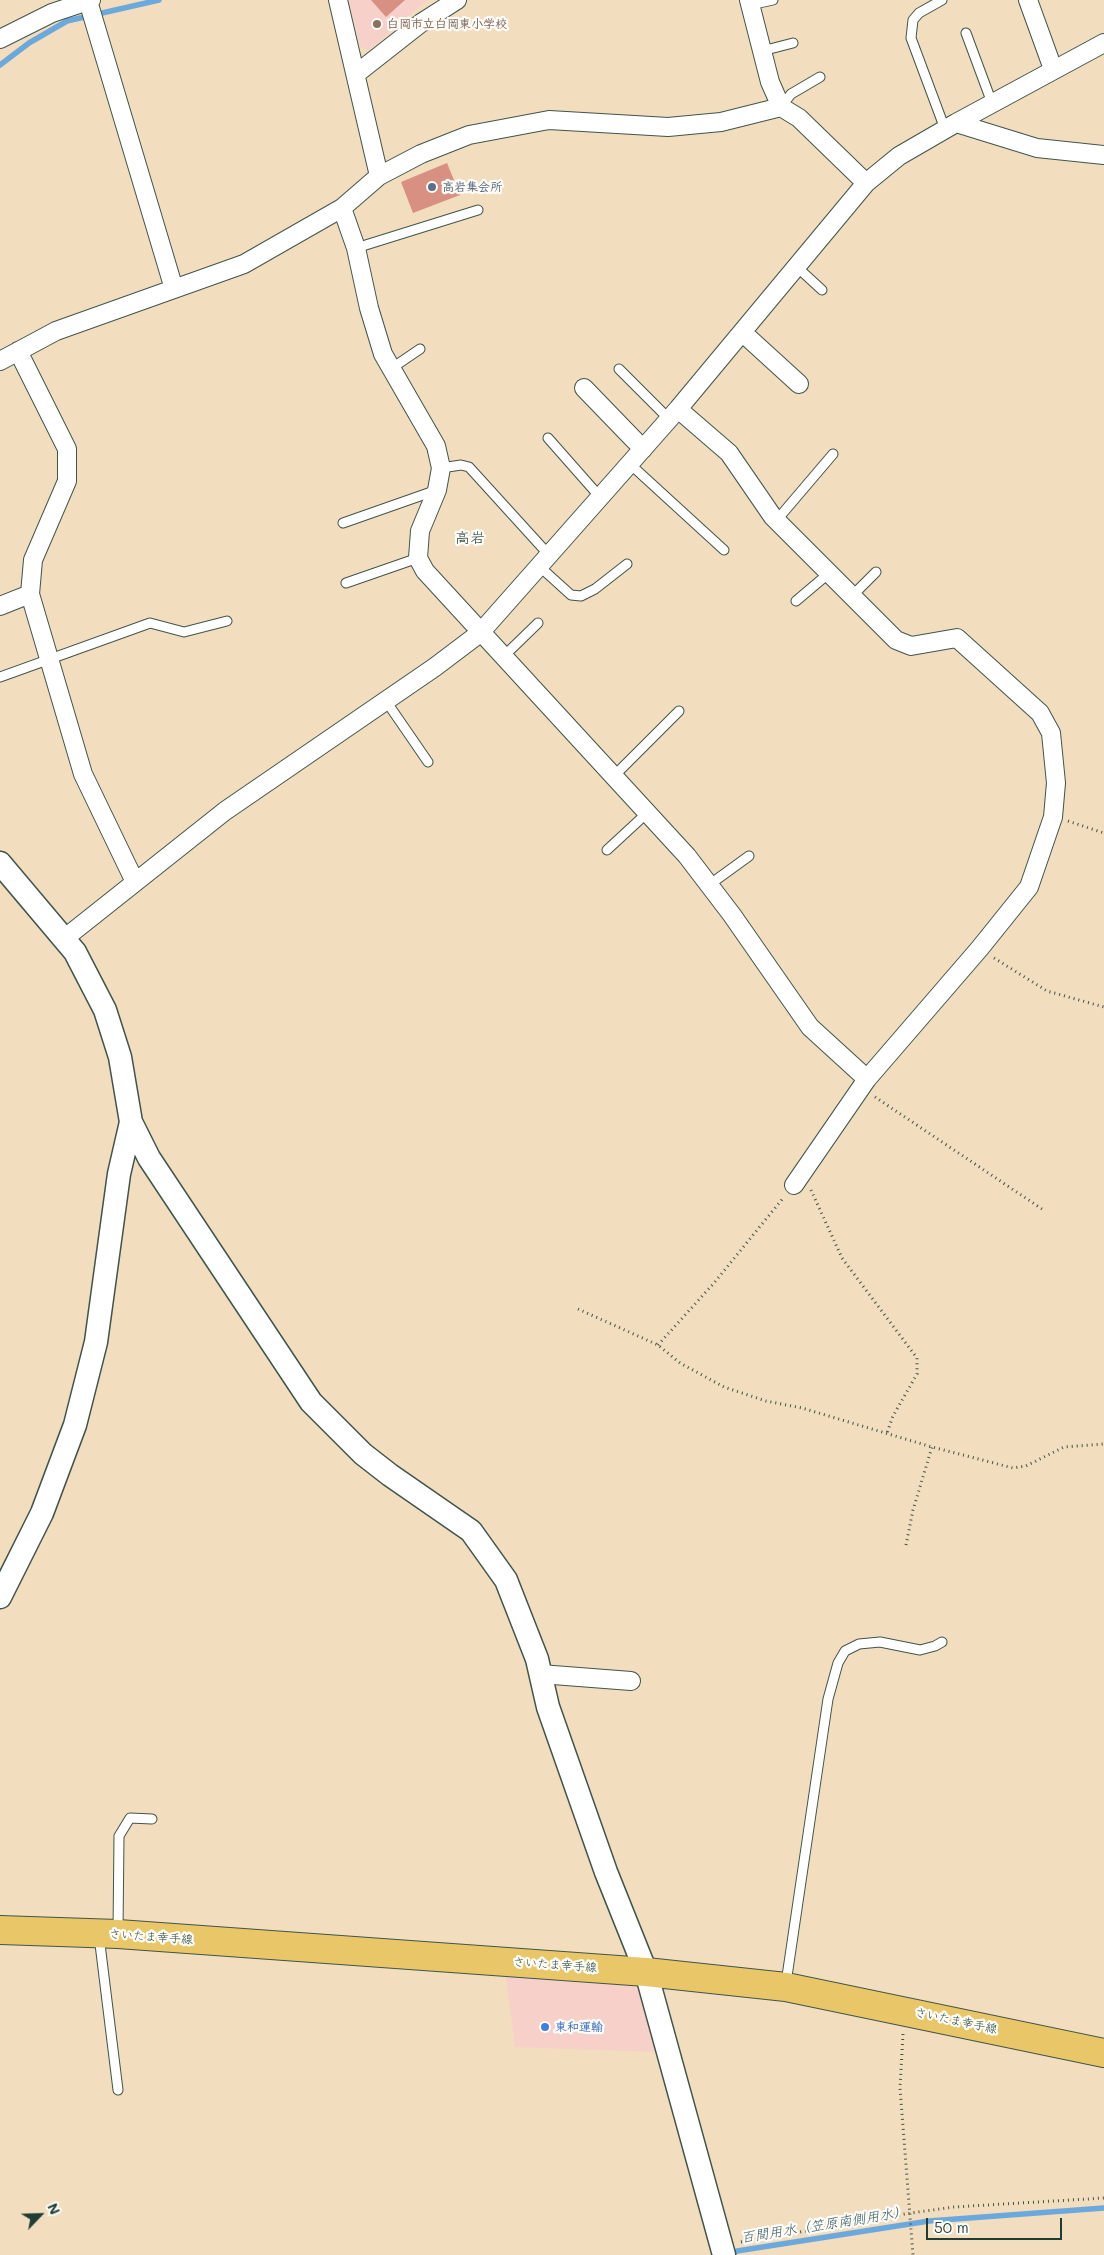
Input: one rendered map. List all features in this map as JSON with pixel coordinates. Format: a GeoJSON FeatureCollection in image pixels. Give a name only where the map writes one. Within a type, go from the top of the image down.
{"type":"FeatureCollection","features":[{"type":"Feature","properties":{"kind":"main road","name":"さいたま幸手線"},"geometry":{"type":"LineString","coordinates":[[0,1930],[109,1934],[646,1972],[786,1988],[1104,2053]]}},
{"type":"Feature","properties":{"kind":"street"},"geometry":{"type":"LineString","coordinates":[[0,39],[52,13],[90,0],[174,288]]}},
{"type":"Feature","properties":{"kind":"street"},"geometry":{"type":"LineString","coordinates":[[338,0],[379,176]]}},
{"type":"Feature","properties":{"kind":"street"},"geometry":{"type":"LineString","coordinates":[[356,74],[421,23],[457,0]]}},
{"type":"Feature","properties":{"kind":"street"},"geometry":{"type":"LineString","coordinates":[[1028,0],[1053,69]]}},
{"type":"Feature","properties":{"kind":"street"},"geometry":{"type":"LineString","coordinates":[[750,3],[770,82],[781,107],[799,118],[866,183]]}},
{"type":"Feature","properties":{"kind":"street"},"geometry":{"type":"LineString","coordinates":[[65,938],[225,811],[386,701],[480,633],[674,414],[866,183],[900,156],[951,126],[1104,43]]}},
{"type":"Feature","properties":{"kind":"street"},"geometry":{"type":"LineString","coordinates":[[0,361],[56,331],[244,264],[342,208],[379,176],[421,154],[469,135],[549,120],[668,127],[720,122],[781,107]]}},
{"type":"Feature","properties":{"kind":"street"},"geometry":{"type":"LineString","coordinates":[[951,126],[1037,148],[1104,155]]}},
{"type":"Feature","properties":{"kind":"street"},"geometry":{"type":"LineString","coordinates":[[342,208],[356,248],[369,308],[383,354],[436,446],[441,468],[437,490],[420,530],[418,558],[425,571],[687,856],[810,1026],[864,1083]]}},
{"type":"Feature","properties":{"kind":"street"},"geometry":{"type":"LineString","coordinates":[[742,332],[799,384]]}},
{"type":"Feature","properties":{"kind":"street"},"geometry":{"type":"LineString","coordinates":[[18,351],[67,449],[67,481],[33,560],[30,594],[84,774],[135,882]]}},
{"type":"Feature","properties":{"kind":"street"},"geometry":{"type":"LineString","coordinates":[[584,388],[643,449]]}},
{"type":"Feature","properties":{"kind":"street"},"geometry":{"type":"LineString","coordinates":[[674,414],[729,452],[776,520],[896,640],[911,646],[957,638],[1040,713],[1051,733],[1056,783],[1053,817],[1029,887],[980,948],[864,1083],[798,1179]]}},
{"type":"Feature","properties":{"kind":"street"},"geometry":{"type":"LineString","coordinates":[[0,606],[30,594]]}},
{"type":"Feature","properties":{"kind":"street"},"geometry":{"type":"LineString","coordinates":[[0,863],[75,952],[105,1010],[120,1057],[132,1122],[149,1158],[311,1402],[362,1454],[471,1531],[506,1580],[537,1659],[548,1707],[606,1872],[646,1972],[722,2250]]}},
{"type":"Feature","properties":{"kind":"street"},"geometry":{"type":"LineString","coordinates":[[0,1597],[42,1513],[75,1426],[96,1342],[119,1174],[132,1122]]}},
{"type":"Feature","properties":{"kind":"street"},"geometry":{"type":"LineString","coordinates":[[540,1674],[631,1681]]}},
{"type":"Feature","properties":{"kind":"lane"},"geometry":{"type":"LineString","coordinates":[[750,3],[773,0]]}},
{"type":"Feature","properties":{"kind":"lane"},"geometry":{"type":"LineString","coordinates":[[942,0],[919,13],[913,20],[911,38],[951,126]]}},
{"type":"Feature","properties":{"kind":"lane"},"geometry":{"type":"LineString","coordinates":[[966,33],[992,103]]}},
{"type":"Feature","properties":{"kind":"lane"},"geometry":{"type":"LineString","coordinates":[[762,51],[793,43]]}},
{"type":"Feature","properties":{"kind":"lane"},"geometry":{"type":"LineString","coordinates":[[781,107],[791,94],[820,77]]}},
{"type":"Feature","properties":{"kind":"lane"},"geometry":{"type":"LineString","coordinates":[[356,248],[478,210]]}},
{"type":"Feature","properties":{"kind":"lane"},"geometry":{"type":"LineString","coordinates":[[796,267],[822,290]]}},
{"type":"Feature","properties":{"kind":"lane"},"geometry":{"type":"LineString","coordinates":[[392,368],[420,349]]}},
{"type":"Feature","properties":{"kind":"lane"},"geometry":{"type":"LineString","coordinates":[[619,369],[674,414]]}},
{"type":"Feature","properties":{"kind":"lane"},"geometry":{"type":"LineString","coordinates":[[548,438],[600,497]]}},
{"type":"Feature","properties":{"kind":"lane"},"geometry":{"type":"LineString","coordinates":[[776,520],[833,454]]}},
{"type":"Feature","properties":{"kind":"lane"},"geometry":{"type":"LineString","coordinates":[[630,464],[724,550]]}},
{"type":"Feature","properties":{"kind":"lane"},"geometry":{"type":"LineString","coordinates":[[441,468],[461,465],[469,467],[571,595],[580,596],[595,589],[628,564]]}},
{"type":"Feature","properties":{"kind":"lane"},"geometry":{"type":"LineString","coordinates":[[343,523],[437,490]]}},
{"type":"Feature","properties":{"kind":"lane"},"geometry":{"type":"LineString","coordinates":[[346,583],[418,558]]}},
{"type":"Feature","properties":{"kind":"lane"},"geometry":{"type":"LineString","coordinates":[[851,597],[876,572]]}},
{"type":"Feature","properties":{"kind":"lane"},"geometry":{"type":"LineString","coordinates":[[796,601],[828,574]]}},
{"type":"Feature","properties":{"kind":"lane"},"geometry":{"type":"LineString","coordinates":[[0,677],[150,623],[184,632],[227,621]]}},
{"type":"Feature","properties":{"kind":"lane"},"geometry":{"type":"LineString","coordinates":[[503,657],[538,623]]}},
{"type":"Feature","properties":{"kind":"lane"},"geometry":{"type":"LineString","coordinates":[[386,701],[428,762]]}},
{"type":"Feature","properties":{"kind":"lane"},"geometry":{"type":"LineString","coordinates":[[613,777],[679,711]]}},
{"type":"Feature","properties":{"kind":"lane"},"geometry":{"type":"LineString","coordinates":[[607,850],[647,813]]}},
{"type":"Feature","properties":{"kind":"lane"},"geometry":{"type":"LineString","coordinates":[[709,885],[749,856]]}},
{"type":"Feature","properties":{"kind":"lane"},"geometry":{"type":"LineString","coordinates":[[786,1988],[828,1699],[838,1663],[845,1651],[859,1644],[880,1642],[920,1650],[942,1642]]}},
{"type":"Feature","properties":{"kind":"lane"},"geometry":{"type":"LineString","coordinates":[[118,2090],[109,1934],[119,1836],[130,1818],[152,1819]]}},
{"type":"Feature","properties":{"kind":"path"},"geometry":{"type":"LineString","coordinates":[[1053,817],[1104,833]]}},
{"type":"Feature","properties":{"kind":"path"},"geometry":{"type":"LineString","coordinates":[[980,948],[1047,991],[1104,1007]]}},
{"type":"Feature","properties":{"kind":"path"},"geometry":{"type":"LineString","coordinates":[[864,1083],[1045,1212]]}},
{"type":"Feature","properties":{"kind":"path"},"geometry":{"type":"LineString","coordinates":[[658,1345],[714,1283],[798,1179],[820,1206],[842,1258],[917,1358],[917,1374],[893,1416],[887,1433]]}},
{"type":"Feature","properties":{"kind":"path"},"geometry":{"type":"LineString","coordinates":[[578,1309],[658,1345],[680,1363],[724,1387],[766,1401],[802,1408],[932,1447],[1019,1468],[1064,1447],[1104,1444]]}},
{"type":"Feature","properties":{"kind":"path"},"geometry":{"type":"LineString","coordinates":[[906,1545],[913,1510],[932,1447]]}},
{"type":"Feature","properties":{"kind":"path"},"geometry":{"type":"LineString","coordinates":[[906,2011],[900,2088],[914,2255]]}},
{"type":"Feature","properties":{"kind":"path"},"geometry":{"type":"LineString","coordinates":[[722,2250],[911,2213],[954,2207],[1104,2198]]}},
{"type":"Feature","properties":{"kind":"shaded area","name":"白岡市立白岡東小学校"},"geometry":{"type":"Polygon","coordinates":[[[348,0],[427,0],[369,50],[361,48],[348,0]]]}},
{"type":"Feature","properties":{"kind":"shaded area"},"geometry":{"type":"Polygon","coordinates":[[[505,1971],[622,1979],[640,1991],[657,2052],[515,2047],[505,1971]]]}},
{"type":"Feature","properties":{"kind":"building"},"geometry":{"type":"Polygon","coordinates":[[[371,0],[405,0],[386,17],[371,0]]]}},
{"type":"Feature","properties":{"kind":"building"},"geometry":{"type":"Polygon","coordinates":[[[447,163],[460,195],[413,213],[401,182],[447,163]]]}},
{"type":"Feature","properties":{"kind":"waterway"},"geometry":{"type":"LineString","coordinates":[[0,65],[29,43],[67,21],[159,0]]}},
{"type":"Feature","properties":{"kind":"waterway","name":"百間用水（笠原南側用水）"},"geometry":{"type":"LineString","coordinates":[[730,2254],[737,2251],[929,2221],[1104,2208]]}},
{"type":"Feature","properties":{"kind":"place","name":"白岡市立白岡東小学校"},"geometry":{"type":"Point","coordinates":[377,24]}},
{"type":"Feature","properties":{"kind":"place","name":"高岩集会所"},"geometry":{"type":"Point","coordinates":[432,187]}},
{"type":"Feature","properties":{"kind":"place","name":"東和運輸"},"geometry":{"type":"Point","coordinates":[545,2027]}},
{"type":"Feature","properties":{"kind":"district","name":"高岩"},"geometry":{"type":"Point","coordinates":[470,538]}}]}
